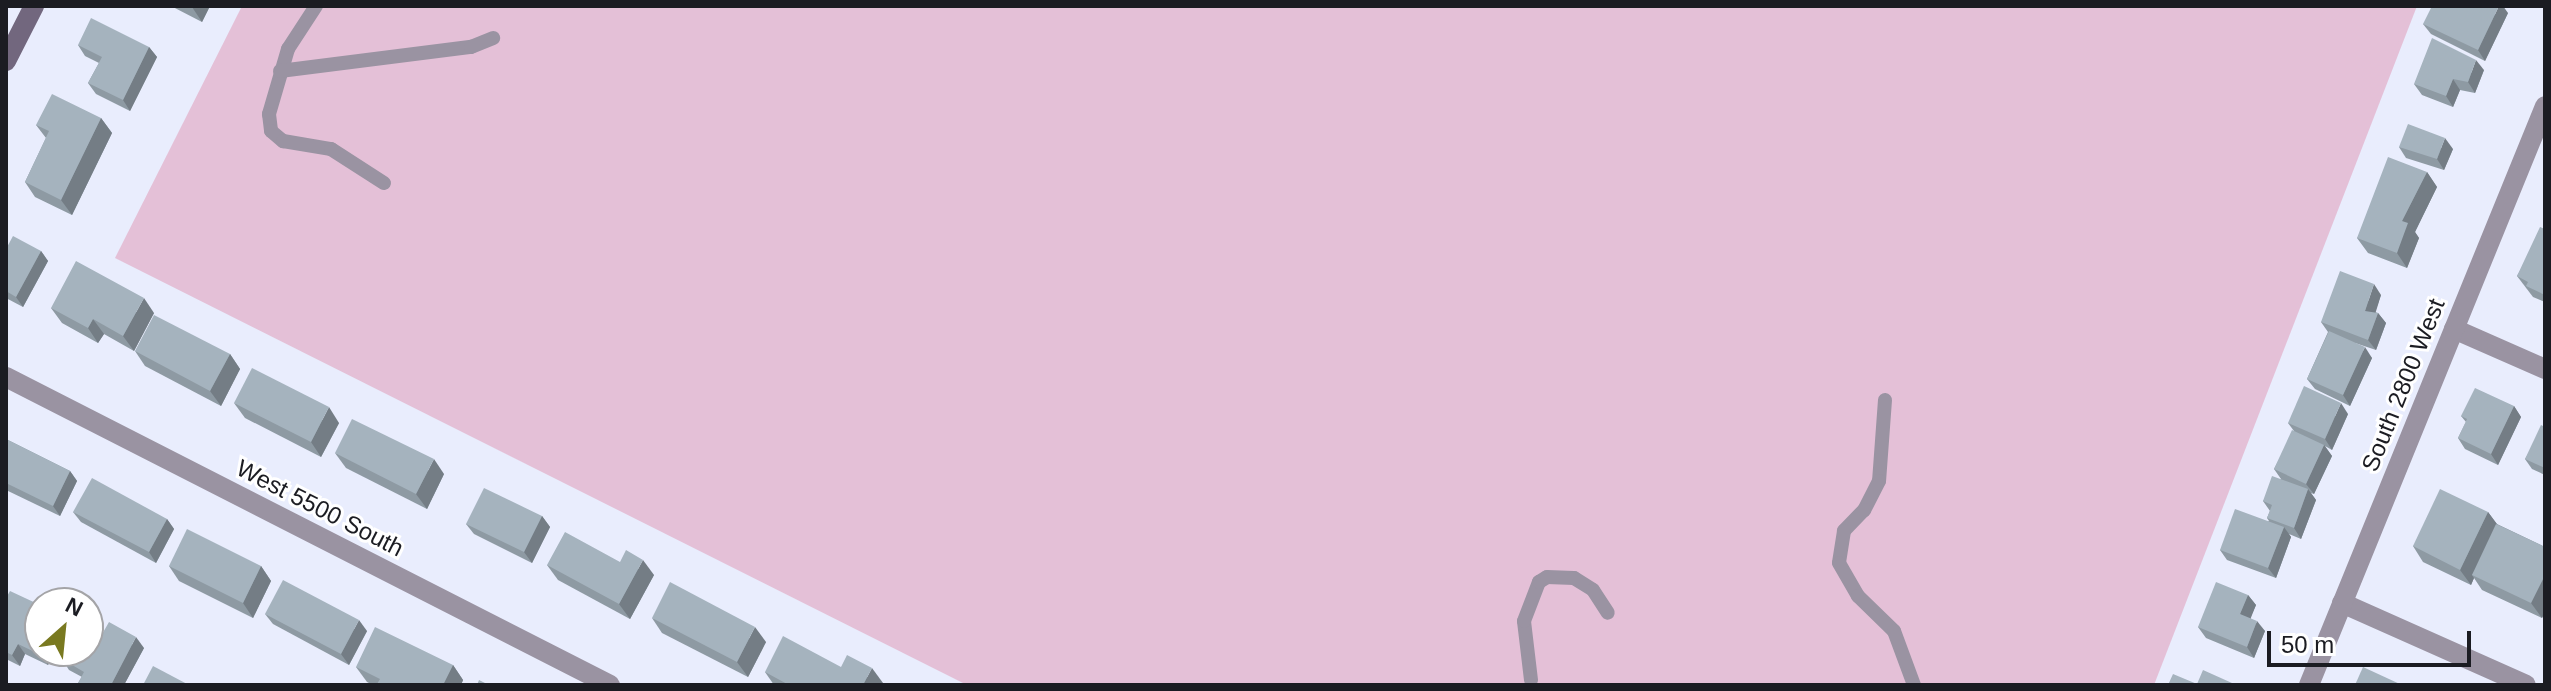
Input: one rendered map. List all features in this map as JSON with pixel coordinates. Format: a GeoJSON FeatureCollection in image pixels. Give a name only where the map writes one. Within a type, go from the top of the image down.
{"type":"FeatureCollection","features":[{"type":"Feature","properties":{"kind":"street"},"geometry":{"type":"LineString","coordinates":[[6,61],[34,6]]}},
{"type":"Feature","properties":{"kind":"street","name":"South 2800 West"},"geometry":{"type":"LineString","coordinates":[[2309,685],[2545,106]]}},
{"type":"Feature","properties":{"kind":"street"},"geometry":{"type":"LineString","coordinates":[[2454,329],[2545,369]]}},
{"type":"Feature","properties":{"kind":"street","name":"West 5500 South"},"geometry":{"type":"LineString","coordinates":[[6,377],[610,685]]}},
{"type":"Feature","properties":{"kind":"street"},"geometry":{"type":"LineString","coordinates":[[2342,603],[2526,685]]}},
{"type":"Feature","properties":{"kind":"lane"},"geometry":{"type":"LineString","coordinates":[[316,6],[288,49],[280,71],[269,114],[276,138],[331,149],[384,183]]}},
{"type":"Feature","properties":{"kind":"lane"},"geometry":{"type":"LineString","coordinates":[[280,71],[471,47],[493,38]]}},
{"type":"Feature","properties":{"kind":"lane"},"geometry":{"type":"LineString","coordinates":[[1885,400],[1879,481],[1844,531],[1839,563],[1858,596],[1894,631],[1914,685]]}},
{"type":"Feature","properties":{"kind":"lane"},"geometry":{"type":"LineString","coordinates":[[1531,680],[1524,621],[1539,582],[1547,577],[1574,578],[1593,590],[1608,613]]}},
{"type":"Feature","properties":{"kind":"shaded area"},"geometry":{"type":"Polygon","coordinates":[[[242,6],[2417,6],[2154,685],[967,685],[115,258],[242,6]]]}},
{"type":"Feature","properties":{"kind":"building"},"geometry":{"type":"Polygon","coordinates":[[[2432,6],[2499,6],[2478,50],[2423,24],[2432,6]]]}},
{"type":"Feature","properties":{"kind":"building"},"geometry":{"type":"Polygon","coordinates":[[[91,18],[149,47],[123,100],[88,83],[102,57],[78,45],[91,18]]]}},
{"type":"Feature","properties":{"kind":"building"},"geometry":{"type":"Polygon","coordinates":[[[2432,38],[2476,60],[2468,82],[2453,79],[2446,96],[2414,84],[2432,38]]]}},
{"type":"Feature","properties":{"kind":"building"},"geometry":{"type":"Polygon","coordinates":[[[52,94],[101,118],[61,200],[25,182],[49,131],[36,125],[52,94]]]}},
{"type":"Feature","properties":{"kind":"building"},"geometry":{"type":"Polygon","coordinates":[[[2408,124],[2445,138],[2437,159],[2399,147],[2408,124]]]}},
{"type":"Feature","properties":{"kind":"building"},"geometry":{"type":"Polygon","coordinates":[[[2388,157],[2427,172],[2402,221],[2408,223],[2397,253],[2357,238],[2388,157]]]}},
{"type":"Feature","properties":{"kind":"building"},"geometry":{"type":"Polygon","coordinates":[[[2540,227],[2545,229],[2545,295],[2526,286],[2528,282],[2517,276],[2540,227]]]}},
{"type":"Feature","properties":{"kind":"building"},"geometry":{"type":"Polygon","coordinates":[[[13,236],[41,251],[16,297],[6,291],[6,249],[13,236]]]}},
{"type":"Feature","properties":{"kind":"building"},"geometry":{"type":"Polygon","coordinates":[[[76,261],[144,298],[123,336],[93,319],[88,328],[51,308],[76,261]]]}},
{"type":"Feature","properties":{"kind":"building"},"geometry":{"type":"Polygon","coordinates":[[[2340,271],[2374,284],[2365,311],[2378,313],[2368,340],[2321,322],[2340,271]]]}},
{"type":"Feature","properties":{"kind":"building"},"geometry":{"type":"Polygon","coordinates":[[[154,315],[230,354],[210,391],[135,351],[154,315]]]}},
{"type":"Feature","properties":{"kind":"building"},"geometry":{"type":"Polygon","coordinates":[[[2329,331],[2365,347],[2343,395],[2307,379],[2329,331]]]}},
{"type":"Feature","properties":{"kind":"building"},"geometry":{"type":"Polygon","coordinates":[[[252,368],[329,407],[311,442],[234,403],[252,368]]]}},
{"type":"Feature","properties":{"kind":"building"},"geometry":{"type":"Polygon","coordinates":[[[2304,386],[2341,403],[2325,439],[2288,423],[2304,386]]]}},
{"type":"Feature","properties":{"kind":"building"},"geometry":{"type":"Polygon","coordinates":[[[2475,388],[2514,406],[2491,454],[2458,438],[2467,419],[2461,416],[2475,388]]]}},
{"type":"Feature","properties":{"kind":"building"},"geometry":{"type":"Polygon","coordinates":[[[352,419],[434,459],[416,494],[335,453],[352,419]]]}},
{"type":"Feature","properties":{"kind":"building"},"geometry":{"type":"Polygon","coordinates":[[[2541,425],[2545,427],[2545,468],[2525,459],[2541,425]]]}},
{"type":"Feature","properties":{"kind":"building"},"geometry":{"type":"Polygon","coordinates":[[[2292,430],[2324,445],[2306,484],[2274,469],[2292,430]]]}},
{"type":"Feature","properties":{"kind":"building"},"geometry":{"type":"Polygon","coordinates":[[[6,439],[70,471],[53,506],[6,483],[6,439]]]}},
{"type":"Feature","properties":{"kind":"building"},"geometry":{"type":"Polygon","coordinates":[[[2272,476],[2308,489],[2294,528],[2267,518],[2272,505],[2263,501],[2272,476]]]}},
{"type":"Feature","properties":{"kind":"building"},"geometry":{"type":"Polygon","coordinates":[[[92,478],[167,519],[149,552],[73,512],[92,478]]]}},
{"type":"Feature","properties":{"kind":"building"},"geometry":{"type":"Polygon","coordinates":[[[484,488],[542,516],[524,552],[466,524],[484,488]]]}},
{"type":"Feature","properties":{"kind":"building"},"geometry":{"type":"Polygon","coordinates":[[[2440,489],[2488,512],[2460,570],[2413,546],[2440,489]]]}},
{"type":"Feature","properties":{"kind":"building"},"geometry":{"type":"Polygon","coordinates":[[[2235,509],[2284,527],[2268,568],[2220,550],[2235,509]]]}},
{"type":"Feature","properties":{"kind":"building"},"geometry":{"type":"Polygon","coordinates":[[[2496,524],[2545,547],[2545,575],[2531,603],[2472,575],[2496,524]]]}},
{"type":"Feature","properties":{"kind":"building"},"geometry":{"type":"Polygon","coordinates":[[[187,529],[261,566],[243,603],[169,566],[187,529]]]}},
{"type":"Feature","properties":{"kind":"building"},"geometry":{"type":"Polygon","coordinates":[[[565,532],[620,562],[626,550],[643,560],[619,604],[547,565],[565,532]]]}},
{"type":"Feature","properties":{"kind":"building"},"geometry":{"type":"Polygon","coordinates":[[[283,580],[359,620],[341,654],[265,614],[283,580]]]}},
{"type":"Feature","properties":{"kind":"building"},"geometry":{"type":"Polygon","coordinates":[[[670,582],[755,627],[737,662],[652,618],[670,582]]]}},
{"type":"Feature","properties":{"kind":"building"},"geometry":{"type":"Polygon","coordinates":[[[2216,582],[2248,595],[2240,614],[2257,621],[2247,647],[2198,627],[2216,582]]]}},
{"type":"Feature","properties":{"kind":"building"},"geometry":{"type":"Polygon","coordinates":[[[10,591],[24,598],[24,647],[18,644],[12,655],[6,652],[6,598],[10,591]]]}},
{"type":"Feature","properties":{"kind":"building"},"geometry":{"type":"Polygon","coordinates":[[[109,622],[136,637],[111,685],[82,685],[78,683],[84,672],[76,667],[104,667],[104,631],[109,622]]]}},
{"type":"Feature","properties":{"kind":"building"},"geometry":{"type":"Polygon","coordinates":[[[375,627],[453,665],[443,685],[379,685],[380,679],[356,667],[375,627]]]}},
{"type":"Feature","properties":{"kind":"building"},"geometry":{"type":"Polygon","coordinates":[[[783,636],[841,667],[847,655],[872,668],[863,685],[789,685],[765,672],[783,636]]]}},
{"type":"Feature","properties":{"kind":"building"},"geometry":{"type":"Polygon","coordinates":[[[153,666],[189,685],[143,685],[153,666]]]}},
{"type":"Feature","properties":{"kind":"building"},"geometry":{"type":"Polygon","coordinates":[[[2363,667],[2402,685],[2355,685],[2363,667]]]}},
{"type":"Feature","properties":{"kind":"building"},"geometry":{"type":"Polygon","coordinates":[[[2203,670],[2232,683],[2168,685],[2173,674],[2197,684],[2203,670]]]}}]}
